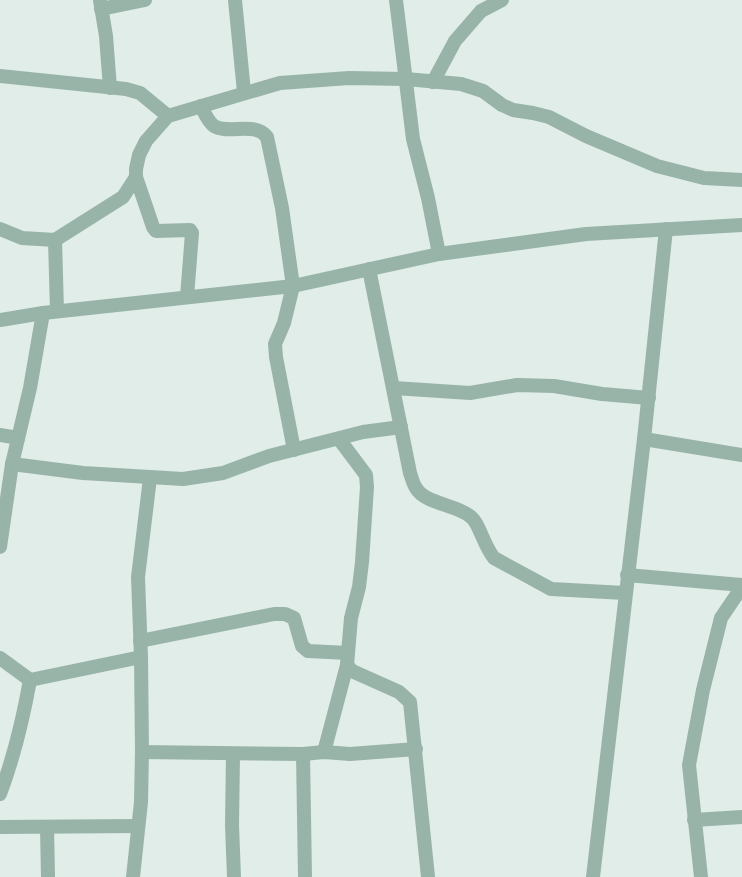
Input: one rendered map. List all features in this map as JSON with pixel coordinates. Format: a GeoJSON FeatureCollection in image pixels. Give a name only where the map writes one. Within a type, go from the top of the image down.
{"type":"FeatureCollection","features":[{"type":"Feature","properties":{"kind":"street"},"geometry":{"type":"LineString","coordinates":[[110,88],[106,36],[100,5],[145,0]]}},
{"type":"Feature","properties":{"kind":"street"},"geometry":{"type":"LineString","coordinates":[[235,0],[244,92]]}},
{"type":"Feature","properties":{"kind":"street"},"geometry":{"type":"LineString","coordinates":[[396,0],[413,139],[428,198],[439,254]]}},
{"type":"Feature","properties":{"kind":"street"},"geometry":{"type":"LineString","coordinates":[[433,82],[455,40],[480,6],[502,0]]}},
{"type":"Feature","properties":{"kind":"street"},"geometry":{"type":"LineString","coordinates":[[0,76],[126,89],[140,93],[168,116]]}},
{"type":"Feature","properties":{"kind":"street"},"geometry":{"type":"LineString","coordinates":[[187,298],[192,233],[190,230],[156,231],[153,227],[136,177],[139,155],[146,141],[168,116],[244,92],[280,83],[349,78],[406,79],[461,84],[483,91],[502,105],[513,110],[549,117],[586,136],[657,166],[704,178],[742,180]]}},
{"type":"Feature","properties":{"kind":"street"},"geometry":{"type":"LineString","coordinates":[[201,106],[212,125],[219,128],[255,130],[263,133],[266,138],[282,208],[293,286],[284,323],[276,344],[276,356],[294,450]]}},
{"type":"Feature","properties":{"kind":"street"},"geometry":{"type":"LineString","coordinates":[[0,228],[22,238],[55,240],[123,197],[136,177]]}},
{"type":"Feature","properties":{"kind":"street"},"geometry":{"type":"LineString","coordinates":[[0,320],[50,312],[293,286],[439,254],[586,234],[742,225]]}},
{"type":"Feature","properties":{"kind":"street"},"geometry":{"type":"LineString","coordinates":[[593,877],[649,398],[666,229]]}},
{"type":"Feature","properties":{"kind":"street"},"geometry":{"type":"LineString","coordinates":[[0,547],[12,464],[50,312],[55,240]]}},
{"type":"Feature","properties":{"kind":"street"},"geometry":{"type":"LineString","coordinates":[[369,269],[410,473],[417,490],[434,501],[461,510],[472,517],[487,550],[494,558],[551,589],[625,593]]}},
{"type":"Feature","properties":{"kind":"street"},"geometry":{"type":"LineString","coordinates":[[394,388],[470,393],[517,385],[554,386],[602,394],[649,398]]}},
{"type":"Feature","properties":{"kind":"street"},"geometry":{"type":"LineString","coordinates":[[12,464],[83,473],[183,479],[224,473],[269,456],[363,432],[401,427]]}},
{"type":"Feature","properties":{"kind":"street"},"geometry":{"type":"LineString","coordinates":[[0,435],[18,438]]}},
{"type":"Feature","properties":{"kind":"street"},"geometry":{"type":"LineString","coordinates":[[324,752],[348,659],[351,618],[359,588],[368,486],[366,475],[339,439]]}},
{"type":"Feature","properties":{"kind":"street"},"geometry":{"type":"LineString","coordinates":[[644,439],[742,454]]}},
{"type":"Feature","properties":{"kind":"street"},"geometry":{"type":"LineString","coordinates":[[133,877],[141,802],[142,752],[138,577],[150,478]]}},
{"type":"Feature","properties":{"kind":"street"},"geometry":{"type":"LineString","coordinates":[[627,575],[742,586],[721,618],[703,690],[689,765],[701,877]]}},
{"type":"Feature","properties":{"kind":"street"},"geometry":{"type":"LineString","coordinates":[[140,641],[274,614],[285,614],[294,618],[302,646],[308,651],[348,659]]}},
{"type":"Feature","properties":{"kind":"street"},"geometry":{"type":"LineString","coordinates":[[0,658],[30,680],[141,657]]}},
{"type":"Feature","properties":{"kind":"street"},"geometry":{"type":"LineString","coordinates":[[348,659],[352,671],[399,692],[410,702],[428,877]]}},
{"type":"Feature","properties":{"kind":"street"},"geometry":{"type":"LineString","coordinates":[[0,794],[12,761],[22,723],[30,680]]}},
{"type":"Feature","properties":{"kind":"street"},"geometry":{"type":"LineString","coordinates":[[142,752],[303,754],[324,752],[350,754],[416,749]]}},
{"type":"Feature","properties":{"kind":"street"},"geometry":{"type":"LineString","coordinates":[[233,754],[232,825],[234,877]]}},
{"type":"Feature","properties":{"kind":"street"},"geometry":{"type":"LineString","coordinates":[[303,754],[305,877]]}},
{"type":"Feature","properties":{"kind":"street"},"geometry":{"type":"LineString","coordinates":[[694,820],[742,817]]}},
{"type":"Feature","properties":{"kind":"street"},"geometry":{"type":"LineString","coordinates":[[0,828],[138,826]]}},
{"type":"Feature","properties":{"kind":"street"},"geometry":{"type":"LineString","coordinates":[[47,827],[48,877]]}}]}
